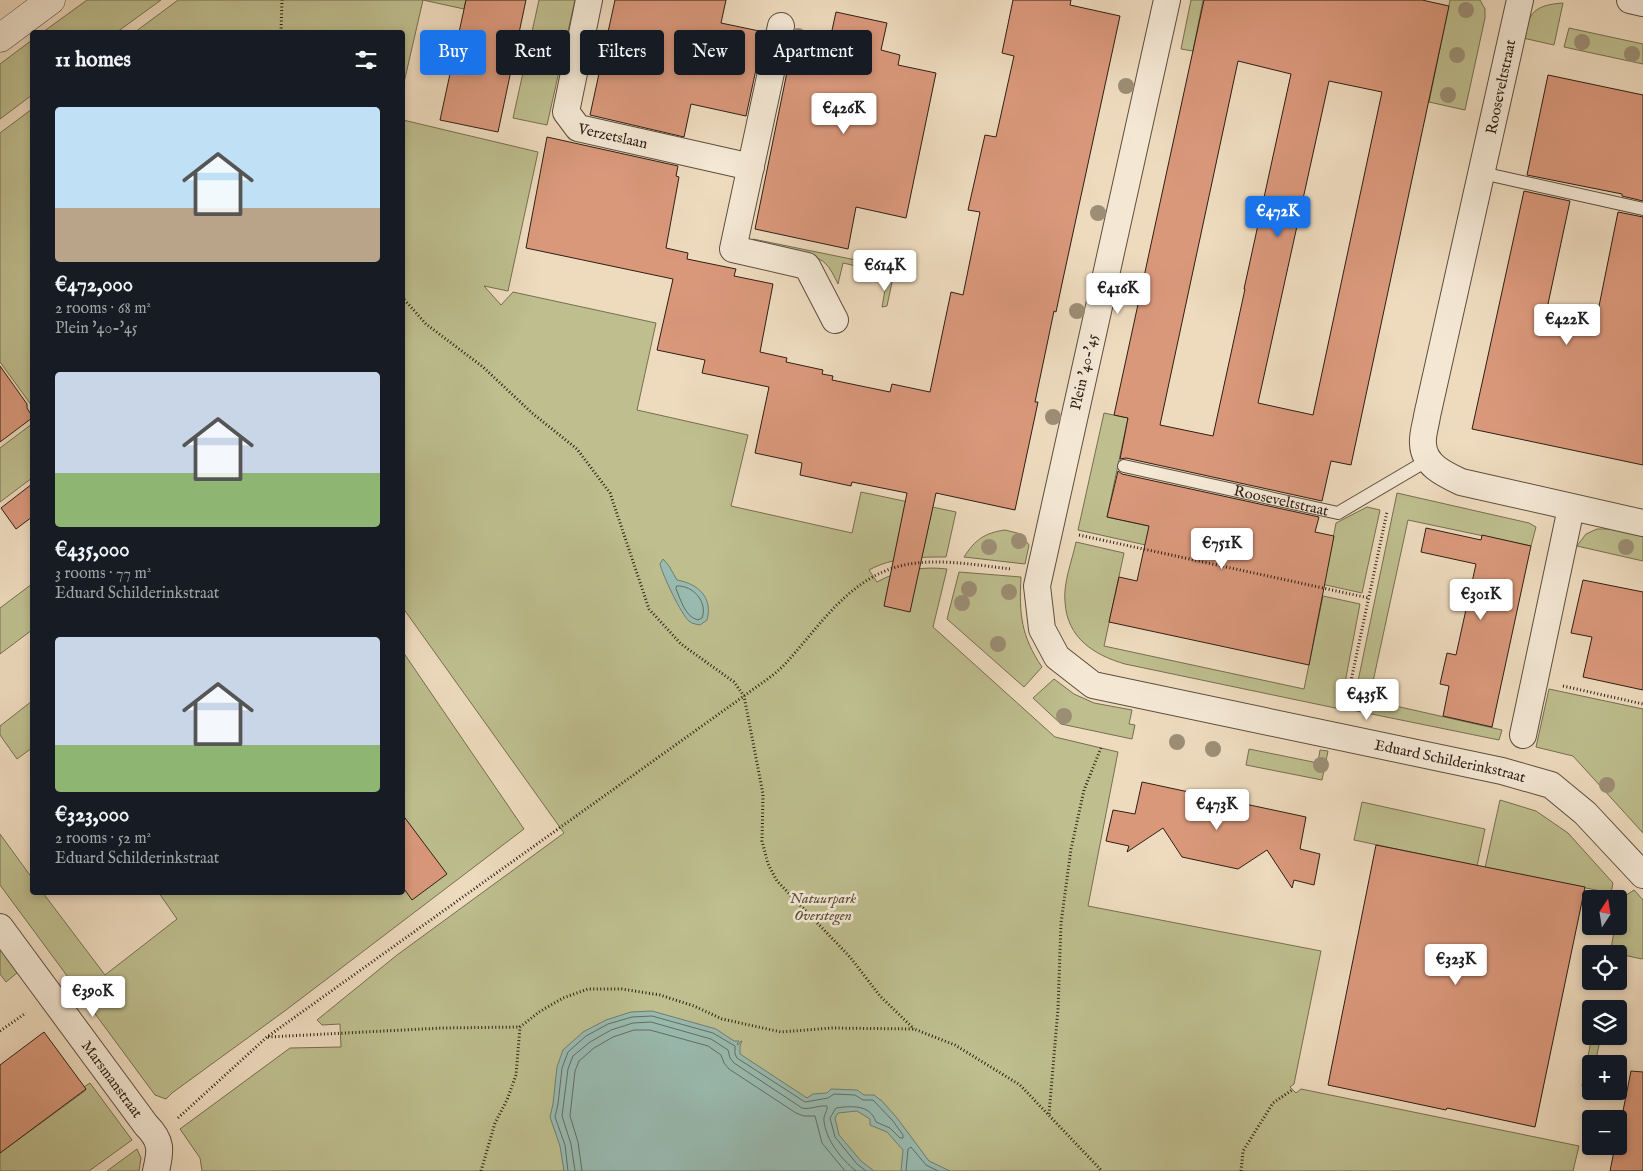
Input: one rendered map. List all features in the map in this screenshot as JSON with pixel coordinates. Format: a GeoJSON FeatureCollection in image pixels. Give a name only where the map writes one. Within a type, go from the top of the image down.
{"type":"FeatureCollection","features":[{"type":"Feature","properties":{"kind":"street"},"geometry":{"type":"LineString","coordinates":[[0,38],[51,0]]}},
{"type":"Feature","properties":{"kind":"street","name":"Verzetslaan"},"geometry":{"type":"LineString","coordinates":[[589,0],[566,112],[578,128],[751,167]]}},
{"type":"Feature","properties":{"kind":"street","name":"Plein '40-'45"},"geometry":{"type":"LineString","coordinates":[[1042,628],[1037,586],[1167,0]]}},
{"type":"Feature","properties":{"kind":"street","name":"Rooseveltstraat"},"geometry":{"type":"LineString","coordinates":[[1428,460],[1423,444],[1427,416],[1520,0]]}},
{"type":"Feature","properties":{"kind":"street"},"geometry":{"type":"LineString","coordinates":[[1630,0],[1643,3]]}},
{"type":"Feature","properties":{"kind":"street"},"geometry":{"type":"LineString","coordinates":[[781,26],[733,249],[807,266],[835,320]]}},
{"type":"Feature","properties":{"kind":"street"},"geometry":{"type":"LineString","coordinates":[[1428,460],[1439,472],[1460,482],[1643,523]]}},
{"type":"Feature","properties":{"kind":"street"},"geometry":{"type":"LineString","coordinates":[[1523,735],[1571,508]]}},
{"type":"Feature","properties":{"kind":"street","name":"Eduard Schilderinkstraat"},"geometry":{"type":"LineString","coordinates":[[1042,628],[1057,657],[1093,685],[1502,771],[1551,785],[1585,813],[1643,875]]}},
{"type":"Feature","properties":{"kind":"street","name":"Marsmanstraat"},"geometry":{"type":"LineString","coordinates":[[0,927],[146,1125],[155,1134]]}},
{"type":"Feature","properties":{"kind":"street"},"geometry":{"type":"LineString","coordinates":[[155,1134],[161,1154],[156,1171]]}},
{"type":"Feature","properties":{"kind":"lane"},"geometry":{"type":"LineString","coordinates":[[1482,173],[1643,209]]}},
{"type":"Feature","properties":{"kind":"lane","name":"Rooseveltstraat"},"geometry":{"type":"LineString","coordinates":[[1124,466],[1338,513],[1428,460]]}},
{"type":"Feature","properties":{"kind":"path"},"geometry":{"type":"LineString","coordinates":[[281,30],[282,0]]}},
{"type":"Feature","properties":{"kind":"path"},"geometry":{"type":"LineString","coordinates":[[405,300],[426,324],[483,367],[532,414],[577,450],[610,493],[649,609],[681,644],[734,682],[744,696],[764,794],[762,841],[768,864],[777,881],[850,957],[880,996],[914,1029]]}},
{"type":"Feature","properties":{"kind":"path"},"geometry":{"type":"LineString","coordinates":[[1340,736],[1394,480]]}},
{"type":"Feature","properties":{"kind":"path"},"geometry":{"type":"LineString","coordinates":[[1049,529],[1369,598]]}},
{"type":"Feature","properties":{"kind":"path"},"geometry":{"type":"LineString","coordinates":[[155,1134],[177,1119],[267,1037],[744,696],[784,665],[840,601],[860,585],[894,568],[920,563],[955,563],[1040,572]]}},
{"type":"Feature","properties":{"kind":"path"},"geometry":{"type":"LineString","coordinates":[[1535,680],[1643,704]]}},
{"type":"Feature","properties":{"kind":"path"},"geometry":{"type":"LineString","coordinates":[[1049,1115],[1058,1009],[1062,924],[1071,849],[1084,790],[1101,748]]}},
{"type":"Feature","properties":{"kind":"path"},"geometry":{"type":"LineString","coordinates":[[267,1037],[442,1028],[520,1027],[539,1012],[562,998],[588,990],[622,989],[660,995],[694,1006],[722,1020],[781,1032],[832,1028],[914,1029],[955,1045],[1020,1085],[1102,1171]]}},
{"type":"Feature","properties":{"kind":"path"},"geometry":{"type":"LineString","coordinates":[[481,1171],[495,1123],[508,1100],[516,1075],[520,1027]]}},
{"type":"Feature","properties":{"kind":"path"},"geometry":{"type":"LineString","coordinates":[[1241,1171],[1243,1151],[1273,1103],[1292,1090]]}},
{"type":"Feature","properties":{"kind":"green space"},"geometry":{"type":"Polygon","coordinates":[[[87,0],[161,0],[120,30],[46,30],[87,0]]]}},
{"type":"Feature","properties":{"kind":"green space"},"geometry":{"type":"Polygon","coordinates":[[[178,0],[423,0],[405,78],[405,30],[138,30],[178,0]]]}},
{"type":"Feature","properties":{"kind":"green space"},"geometry":{"type":"Polygon","coordinates":[[[423,0],[466,0],[464,9],[423,0]]]}},
{"type":"Feature","properties":{"kind":"green space"},"geometry":{"type":"Polygon","coordinates":[[[539,0],[575,0],[568,30],[532,30],[539,0]]]}},
{"type":"Feature","properties":{"kind":"green space"},"geometry":{"type":"Polygon","coordinates":[[[1191,0],[1203,0],[1193,51],[1181,49],[1191,0]]]}},
{"type":"Feature","properties":{"kind":"green space"},"geometry":{"type":"Polygon","coordinates":[[[1450,0],[1480,0],[1485,9],[1485,18],[1465,110],[1429,102],[1450,0]]]}},
{"type":"Feature","properties":{"kind":"green space"},"geometry":{"type":"Polygon","coordinates":[[[1563,3],[1554,45],[1523,38],[1528,22],[1535,12],[1546,6],[1563,3]]]}},
{"type":"Feature","properties":{"kind":"green space"},"geometry":{"type":"Polygon","coordinates":[[[1569,28],[1643,44],[1643,64],[1564,47],[1569,28]]]}},
{"type":"Feature","properties":{"kind":"green space"},"geometry":{"type":"Polygon","coordinates":[[[30,42],[30,96],[0,119],[0,64],[30,42]]]}},
{"type":"Feature","properties":{"kind":"green space"},"geometry":{"type":"Polygon","coordinates":[[[522,75],[558,75],[547,125],[513,118],[522,75]]]}},
{"type":"Feature","properties":{"kind":"green space"},"geometry":{"type":"Polygon","coordinates":[[[30,110],[30,403],[0,362],[0,133],[30,110]]]}},
{"type":"Feature","properties":{"kind":"green space","name":"Natuurpark Overstegen"},"geometry":{"type":"Polygon","coordinates":[[[405,120],[538,152],[508,291],[484,286],[501,305],[513,292],[656,323],[637,410],[748,435],[731,506],[852,533],[861,492],[956,512],[946,557],[897,560],[869,570],[877,582],[893,574],[911,570],[947,569],[933,627],[1055,737],[1118,752],[1088,906],[1321,951],[1294,1084],[1290,1087],[1296,1093],[1301,1089],[1579,1146],[1573,1171],[202,1171],[200,1158],[180,1129],[290,1048],[341,1047],[340,1024],[322,1025],[317,1020],[397,955],[564,833],[405,611],[405,120]]]}},
{"type":"Feature","properties":{"kind":"green space"},"geometry":{"type":"Polygon","coordinates":[[[753,239],[895,268],[887,306],[882,307],[888,273],[843,263],[838,284],[829,268],[820,259],[791,250],[753,243],[753,239]]]}},
{"type":"Feature","properties":{"kind":"green space"},"geometry":{"type":"Polygon","coordinates":[[[1104,413],[1128,418],[1107,517],[1328,565],[1336,523],[1367,507],[1380,510],[1362,593],[1078,530],[1104,413]]]}},
{"type":"Feature","properties":{"kind":"green space"},"geometry":{"type":"Polygon","coordinates":[[[30,426],[30,480],[0,502],[0,448],[30,426]]]}},
{"type":"Feature","properties":{"kind":"green space"},"geometry":{"type":"Polygon","coordinates":[[[1397,493],[1529,523],[1536,527],[1531,546],[1408,520],[1369,700],[1502,730],[1499,740],[1352,710],[1397,493]]]}},
{"type":"Feature","properties":{"kind":"green space"},"geometry":{"type":"Polygon","coordinates":[[[1597,529],[1610,529],[1643,536],[1643,561],[1577,546],[1586,534],[1597,529]]]}},
{"type":"Feature","properties":{"kind":"green space"},"geometry":{"type":"Polygon","coordinates":[[[1005,530],[1021,534],[1029,545],[1025,564],[964,557],[981,538],[991,533],[1005,530]]]}},
{"type":"Feature","properties":{"kind":"green space"},"geometry":{"type":"Polygon","coordinates":[[[1076,542],[1124,553],[1104,646],[1304,689],[1323,596],[1360,604],[1340,709],[1125,664],[1093,650],[1077,635],[1067,615],[1065,587],[1076,542]]]}},
{"type":"Feature","properties":{"kind":"green space"},"geometry":{"type":"Polygon","coordinates":[[[959,572],[1021,577],[1020,602],[1023,624],[1030,645],[1042,667],[1024,687],[947,619],[959,572]]]}},
{"type":"Feature","properties":{"kind":"green space"},"geometry":{"type":"Polygon","coordinates":[[[30,586],[30,632],[0,654],[0,608],[30,586]]]}},
{"type":"Feature","properties":{"kind":"green space"},"geometry":{"type":"Polygon","coordinates":[[[405,655],[524,829],[166,1099],[155,1095],[0,885],[0,834],[30,875],[30,895],[45,895],[105,975],[177,919],[160,895],[405,895],[405,655]]]}},
{"type":"Feature","properties":{"kind":"green space"},"geometry":{"type":"Polygon","coordinates":[[[1054,679],[1074,694],[1094,703],[1132,710],[1129,724],[1135,725],[1132,739],[1061,724],[1033,698],[1054,679]]]}},
{"type":"Feature","properties":{"kind":"green space"},"geometry":{"type":"Polygon","coordinates":[[[1549,689],[1643,709],[1643,833],[1573,756],[1536,747],[1549,689]]]}},
{"type":"Feature","properties":{"kind":"green space"},"geometry":{"type":"Polygon","coordinates":[[[30,703],[30,749],[17,759],[0,735],[0,726],[30,703]]]}},
{"type":"Feature","properties":{"kind":"green space"},"geometry":{"type":"Polygon","coordinates":[[[1249,749],[1318,763],[1320,750],[1328,751],[1322,780],[1246,765],[1249,749]]]}},
{"type":"Feature","properties":{"kind":"green space"},"geometry":{"type":"Polygon","coordinates":[[[1500,800],[1536,811],[1568,833],[1613,883],[1612,890],[1596,890],[1485,868],[1500,800]]]}},
{"type":"Feature","properties":{"kind":"green space"},"geometry":{"type":"Polygon","coordinates":[[[1362,802],[1485,829],[1477,866],[1354,840],[1362,802]]]}},
{"type":"Feature","properties":{"kind":"green space"},"geometry":{"type":"Polygon","coordinates":[[[1634,890],[1643,900],[1642,959],[1627,956],[1627,945],[1612,945],[1613,935],[1628,935],[1628,894],[1634,890]]]}},
{"type":"Feature","properties":{"kind":"green space"},"geometry":{"type":"Polygon","coordinates":[[[0,948],[18,972],[6,982],[0,974],[0,948]]]}},
{"type":"Feature","properties":{"kind":"green space"},"geometry":{"type":"Polygon","coordinates":[[[1590,1045],[1599,1045],[1597,1055],[1588,1055],[1590,1045]]]}},
{"type":"Feature","properties":{"kind":"green space"},"geometry":{"type":"Polygon","coordinates":[[[90,1083],[132,1140],[89,1171],[0,1171],[0,1153],[86,1090],[84,1087],[90,1083]]]}},
{"type":"Feature","properties":{"kind":"green space"},"geometry":{"type":"Polygon","coordinates":[[[137,1149],[141,1158],[139,1171],[107,1171],[137,1149]]]}},
{"type":"Feature","properties":{"kind":"water"},"geometry":{"type":"Polygon","coordinates":[[[663,559],[677,580],[692,585],[706,599],[708,605],[707,620],[700,625],[689,621],[677,603],[660,564],[663,559]]]}},
{"type":"Feature","properties":{"kind":"water"},"geometry":{"type":"Polygon","coordinates":[[[652,1011],[716,1029],[734,1041],[739,1041],[738,1045],[742,1041],[740,1054],[807,1098],[813,1094],[827,1093],[831,1089],[857,1090],[864,1095],[874,1095],[897,1118],[929,1161],[950,1171],[901,1171],[903,1150],[887,1132],[870,1125],[870,1119],[857,1111],[838,1113],[835,1118],[839,1135],[861,1161],[874,1171],[564,1171],[560,1146],[550,1117],[557,1067],[563,1050],[583,1032],[606,1020],[631,1012],[652,1011]]]}},
{"type":"Feature","properties":{"kind":"building"},"geometry":{"type":"Polygon","coordinates":[[[466,0],[526,0],[520,30],[496,30],[496,75],[510,75],[498,132],[440,120],[450,75],[486,75],[486,30],[460,30],[466,0]]]}},
{"type":"Feature","properties":{"kind":"building"},"geometry":{"type":"Polygon","coordinates":[[[615,0],[726,0],[721,23],[755,30],[755,74],[746,116],[691,104],[684,137],[590,115],[599,75],[664,75],[664,30],[608,30],[615,0]]]}},
{"type":"Feature","properties":{"kind":"building"},"geometry":{"type":"Polygon","coordinates":[[[1013,0],[1071,0],[1070,5],[1120,16],[1056,312],[1054,311],[1035,402],[1038,402],[1015,510],[936,493],[910,612],[884,606],[907,493],[852,482],[851,486],[800,475],[802,463],[755,453],[769,387],[702,373],[705,360],[657,350],[673,279],[526,248],[547,137],[678,166],[676,176],[679,177],[666,248],[688,253],[687,259],[736,269],[734,276],[773,284],[760,352],[787,358],[786,362],[823,370],[822,374],[833,376],[832,380],[890,392],[892,384],[930,392],[951,292],[963,295],[980,212],[968,210],[985,135],[996,137],[1014,56],[1002,53],[1013,0]]]}},
{"type":"Feature","properties":{"kind":"building"},"geometry":{"type":"Polygon","coordinates":[[[1204,0],[1422,0],[1449,6],[1351,465],[1331,461],[1322,501],[1126,458],[1120,459],[1128,418],[1114,415],[1204,0]],[[1238,61],[1160,425],[1213,436],[1291,74],[1238,61]],[[1329,81],[1258,403],[1313,415],[1382,92],[1329,81]]]}},
{"type":"Feature","properties":{"kind":"building"},"geometry":{"type":"Polygon","coordinates":[[[836,12],[887,23],[881,50],[900,55],[898,65],[936,73],[906,218],[856,207],[848,249],[755,229],[786,75],[872,75],[872,30],[832,30],[836,12]]]}},
{"type":"Feature","properties":{"kind":"building"},"geometry":{"type":"Polygon","coordinates":[[[1548,75],[1643,95],[1643,201],[1622,196],[1622,194],[1527,175],[1548,75]]]}},
{"type":"Feature","properties":{"kind":"building"},"geometry":{"type":"Polygon","coordinates":[[[1524,191],[1570,201],[1545,318],[1594,331],[1618,212],[1643,217],[1643,465],[1472,429],[1524,191]]]}},
{"type":"Feature","properties":{"kind":"building"},"geometry":{"type":"Polygon","coordinates":[[[0,366],[27,404],[30,420],[0,442],[0,366]]]}},
{"type":"Feature","properties":{"kind":"building"},"geometry":{"type":"Polygon","coordinates":[[[1118,471],[1122,474],[1319,517],[1315,532],[1334,536],[1309,665],[1109,622],[1119,577],[1137,581],[1149,526],[1107,517],[1118,471]]]}},
{"type":"Feature","properties":{"kind":"building"},"geometry":{"type":"Polygon","coordinates":[[[30,486],[30,518],[16,529],[1,508],[30,486]]]}},
{"type":"Feature","properties":{"kind":"building"},"geometry":{"type":"Polygon","coordinates":[[[1426,528],[1481,540],[1482,535],[1531,546],[1492,727],[1443,716],[1449,686],[1440,684],[1447,653],[1456,655],[1476,564],[1421,552],[1426,528]]]}},
{"type":"Feature","properties":{"kind":"building"},"geometry":{"type":"Polygon","coordinates":[[[1583,580],[1643,592],[1643,690],[1583,677],[1592,637],[1571,633],[1583,580]]]}},
{"type":"Feature","properties":{"kind":"building"},"geometry":{"type":"Polygon","coordinates":[[[1142,782],[1306,817],[1300,849],[1320,854],[1314,885],[1294,880],[1292,888],[1267,850],[1238,869],[1182,857],[1163,828],[1127,852],[1129,846],[1106,841],[1113,810],[1135,814],[1142,782]]]}},
{"type":"Feature","properties":{"kind":"building"},"geometry":{"type":"Polygon","coordinates":[[[405,818],[447,874],[412,900],[405,890],[405,818]]]}},
{"type":"Feature","properties":{"kind":"building"},"geometry":{"type":"Polygon","coordinates":[[[1376,845],[1585,887],[1584,890],[1582,890],[1582,901],[1535,1127],[1328,1085],[1376,845]]]}},
{"type":"Feature","properties":{"kind":"building"},"geometry":{"type":"Polygon","coordinates":[[[44,1032],[86,1089],[0,1153],[0,1065],[44,1032]]]}},
{"type":"Feature","properties":{"kind":"building"},"geometry":{"type":"Polygon","coordinates":[[[1631,1071],[1643,1072],[1643,1171],[1610,1171],[1613,1155],[1627,1155],[1627,1110],[1623,1110],[1625,1100],[1627,1100],[1631,1071]]]}}]}
